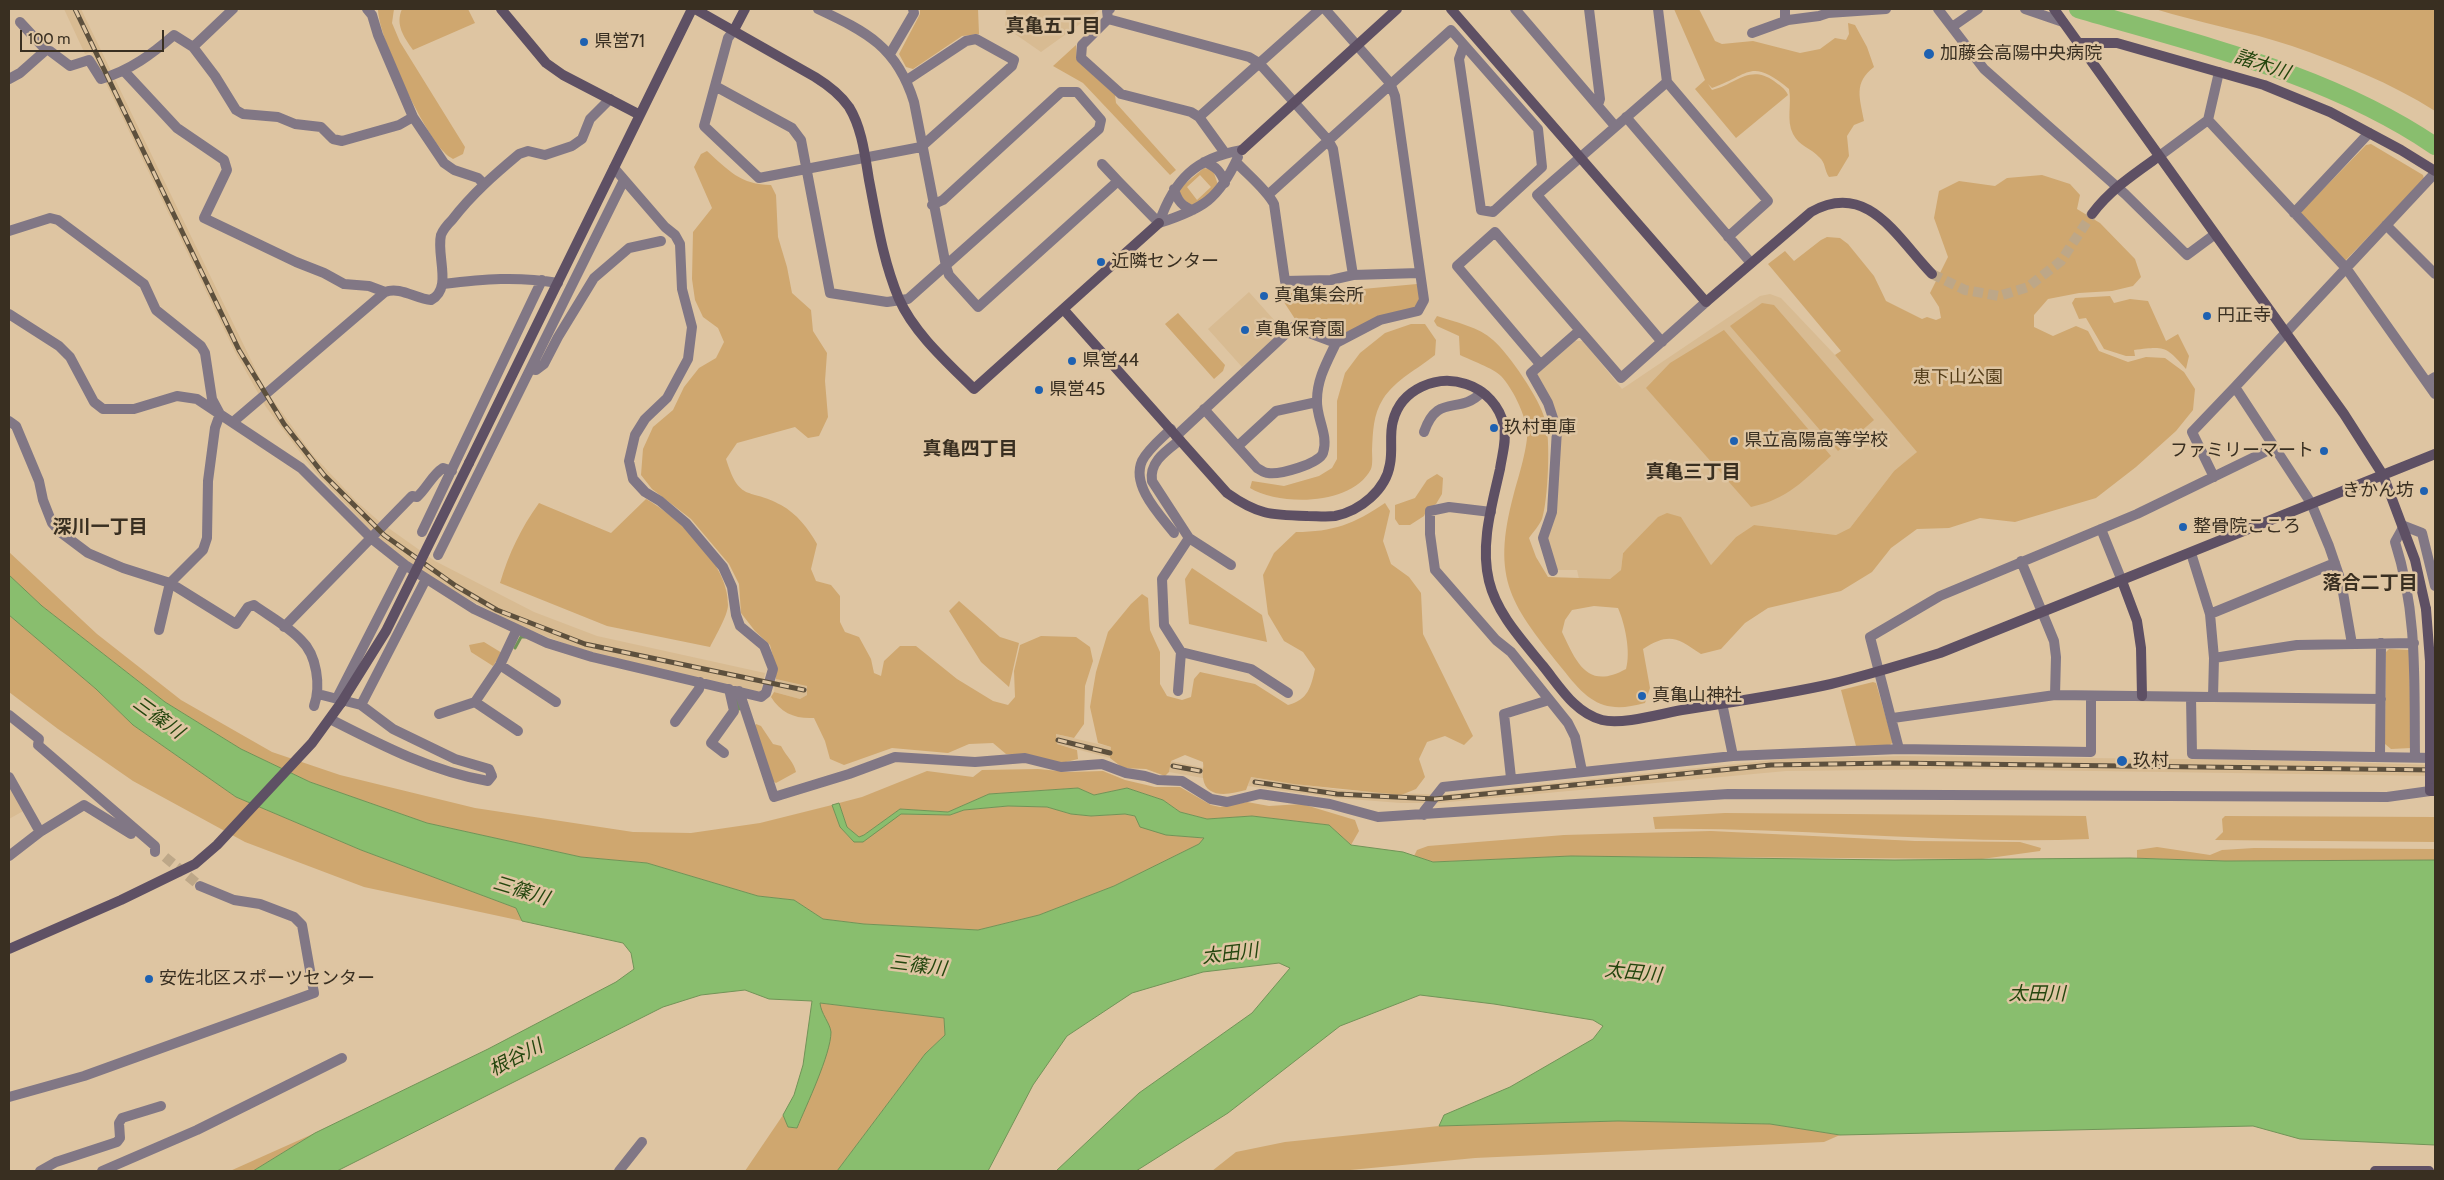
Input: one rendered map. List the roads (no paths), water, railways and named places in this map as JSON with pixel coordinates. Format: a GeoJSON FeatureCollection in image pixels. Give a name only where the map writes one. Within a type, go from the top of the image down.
{"type":"FeatureCollection","features":[{"type":"Feature","properties":{"kind":"street"},"geometry":{"type":"LineString","coordinates":[[193,48],[233,9]]}},
{"type":"Feature","properties":{"kind":"street"},"geometry":{"type":"LineString","coordinates":[[367,9],[372,15],[378,35],[413,117],[444,163],[454,170],[478,178],[484,184]]}},
{"type":"Feature","properties":{"kind":"street"},"geometry":{"type":"LineString","coordinates":[[501,9],[546,63],[563,75],[640,115]]}},
{"type":"Feature","properties":{"kind":"street"},"geometry":{"type":"LineString","coordinates":[[339,701],[386,631],[694,9],[734,30],[834,90],[849,108],[857,125],[866,158],[888,272],[900,301],[924,336],[974,389],[1159,223],[1204,205],[1225,183],[1242,150],[1396,9]]}},
{"type":"Feature","properties":{"kind":"street"},"geometry":{"type":"LineString","coordinates":[[745,9],[728,38],[704,126],[760,178],[922,147],[1012,66],[1014,60],[976,39],[966,41],[907,80]]}},
{"type":"Feature","properties":{"kind":"street"},"geometry":{"type":"LineString","coordinates":[[818,9],[867,33],[890,54],[907,80],[914,102],[932,205],[946,266],[950,274],[978,307],[1118,181]]}},
{"type":"Feature","properties":{"kind":"street"},"geometry":{"type":"LineString","coordinates":[[890,54],[914,13],[913,9]]}},
{"type":"Feature","properties":{"kind":"street"},"geometry":{"type":"LineString","coordinates":[[1108,20],[1107,12],[1110,9]]}},
{"type":"Feature","properties":{"kind":"street"},"geometry":{"type":"LineString","coordinates":[[1199,118],[1320,9]]}},
{"type":"Feature","properties":{"kind":"street"},"geometry":{"type":"LineString","coordinates":[[1204,410],[1257,468],[1266,473],[1276,473],[1315,463],[1322,456],[1325,448],[1317,402],[1321,374],[1336,343],[1380,320],[1418,311],[1424,300],[1423,279],[1420,273],[1395,96],[1390,83],[1325,9]]}},
{"type":"Feature","properties":{"kind":"street"},"geometry":{"type":"LineString","coordinates":[[1451,9],[1706,302]]}},
{"type":"Feature","properties":{"kind":"street"},"geometry":{"type":"LineString","coordinates":[[1516,9],[1615,126]]}},
{"type":"Feature","properties":{"kind":"street"},"geometry":{"type":"LineString","coordinates":[[1589,9],[1600,99],[1598,105]]}},
{"type":"Feature","properties":{"kind":"street"},"geometry":{"type":"LineString","coordinates":[[1658,9],[1667,82],[1768,201],[1728,237]]}},
{"type":"Feature","properties":{"kind":"street"},"geometry":{"type":"LineString","coordinates":[[1785,9],[1785,21]]}},
{"type":"Feature","properties":{"kind":"street"},"geometry":{"type":"LineString","coordinates":[[1752,33],[1785,21],[1824,12],[1880,9]]}},
{"type":"Feature","properties":{"kind":"street"},"geometry":{"type":"LineString","coordinates":[[1938,9],[1984,69],[2117,186],[2187,255],[2214,235]]}},
{"type":"Feature","properties":{"kind":"street"},"geometry":{"type":"LineString","coordinates":[[1952,27],[1978,9]]}},
{"type":"Feature","properties":{"kind":"street"},"geometry":{"type":"LineString","coordinates":[[734,690],[774,797],[849,774],[895,757],[975,762],[1025,758],[1061,766],[1102,764],[1126,774],[1145,776],[1158,780],[1182,781],[1211,799],[1227,802],[1260,794],[1330,804],[1378,817],[1728,794],[2387,797],[2433,791],[2430,779],[2430,661],[2426,608],[2415,560],[2404,526],[2383,475],[2344,414],[2058,16],[2025,9]]}},
{"type":"Feature","properties":{"kind":"street"},"geometry":{"type":"LineString","coordinates":[[1108,20],[1248,57],[1259,63],[1334,149],[1353,275]]}},
{"type":"Feature","properties":{"kind":"street"},"geometry":{"type":"LineString","coordinates":[[1108,20],[1082,45],[1082,58],[1121,94],[1191,112],[1199,118],[1225,152]]}},
{"type":"Feature","properties":{"kind":"street"},"geometry":{"type":"LineString","coordinates":[[20,22],[46,50],[70,66],[89,60],[102,79],[124,71],[149,56],[174,35],[193,48],[215,76],[230,103],[243,114],[278,117],[294,124],[321,127],[333,140],[342,141],[392,128],[413,117]]}},
{"type":"Feature","properties":{"kind":"street"},"geometry":{"type":"LineString","coordinates":[[1269,194],[1451,30],[1538,130],[1542,167],[1492,212],[1481,210],[1459,59],[1464,45]]}},
{"type":"Feature","properties":{"kind":"street"},"geometry":{"type":"LineString","coordinates":[[2078,43],[2117,43],[2264,85],[2330,112],[2435,172],[2192,432],[2214,477]]}},
{"type":"Feature","properties":{"kind":"street"},"geometry":{"type":"LineString","coordinates":[[9,79],[20,73],[46,50]]}},
{"type":"Feature","properties":{"kind":"street"},"geometry":{"type":"LineString","coordinates":[[124,71],[177,128],[224,160],[227,170],[204,218],[344,284],[369,286],[385,292]]}},
{"type":"Feature","properties":{"kind":"street"},"geometry":{"type":"LineString","coordinates":[[2092,214],[2103,199],[2117,186],[2208,120],[2219,72]]}},
{"type":"Feature","properties":{"kind":"street"},"geometry":{"type":"LineString","coordinates":[[1662,342],[1537,195],[1667,82]]}},
{"type":"Feature","properties":{"kind":"street"},"geometry":{"type":"LineString","coordinates":[[715,86],[792,128],[801,140],[808,168],[830,293],[888,302],[908,299],[1099,129],[1101,120],[1077,92],[1061,92],[944,200],[932,205]]}},
{"type":"Feature","properties":{"kind":"street"},"geometry":{"type":"LineString","coordinates":[[233,422],[385,292],[390,290],[416,294],[431,300],[438,296],[443,284],[440,246],[442,233],[469,198],[519,154],[528,151],[545,155],[572,146],[582,138],[590,119],[610,99]]}},
{"type":"Feature","properties":{"kind":"street"},"geometry":{"type":"LineString","coordinates":[[1626,117],[1751,263]]}},
{"type":"Feature","properties":{"kind":"street"},"geometry":{"type":"LineString","coordinates":[[2208,120],[2346,268],[2431,379],[2435,394]]}},
{"type":"Feature","properties":{"kind":"street"},"geometry":{"type":"LineString","coordinates":[[2294,212],[2369,133]]}},
{"type":"Feature","properties":{"kind":"street"},"geometry":{"type":"LineString","coordinates":[[1159,223],[1167,199],[1184,177],[1204,162],[1225,152],[1242,150]]}},
{"type":"Feature","properties":{"kind":"street"},"geometry":{"type":"LineString","coordinates":[[1204,162],[1213,165],[1221,174],[1225,183]]}},
{"type":"Feature","properties":{"kind":"street"},"geometry":{"type":"LineString","coordinates":[[1236,162],[1258,187],[1269,194],[1274,204],[1285,281],[1332,280],[1353,275],[1420,273]]}},
{"type":"Feature","properties":{"kind":"street"},"geometry":{"type":"LineString","coordinates":[[1102,164],[1159,223]]}},
{"type":"Feature","properties":{"kind":"street"},"geometry":{"type":"LineString","coordinates":[[9,314],[59,346],[70,357],[94,402],[104,408],[134,409],[176,396],[197,399],[301,468],[371,538],[405,565],[474,609],[547,643],[592,657],[762,697],[766,693],[772,669],[764,646],[740,626],[736,615],[732,587],[723,567],[686,523],[660,500],[645,492],[633,479],[629,461],[635,435],[644,419],[667,398],[688,359],[692,327],[682,289],[680,244],[675,235],[665,227],[614,168]]}},
{"type":"Feature","properties":{"kind":"street"},"geometry":{"type":"LineString","coordinates":[[438,555],[476,475],[531,369],[624,180]]}},
{"type":"Feature","properties":{"kind":"street"},"geometry":{"type":"LineString","coordinates":[[1174,189],[1176,198],[1185,208],[1193,210]]}},
{"type":"Feature","properties":{"kind":"street"},"geometry":{"type":"LineString","coordinates":[[1540,364],[1457,266],[1495,232],[1621,378],[1810,212],[1823,205],[1842,202],[1866,206],[1888,223],[1932,274]]}},
{"type":"Feature","properties":{"kind":"street"},"geometry":{"type":"LineString","coordinates":[[9,231],[50,218],[58,220],[144,284],[156,310],[201,346],[205,353],[212,399],[220,414],[215,428],[208,481],[207,538],[203,550],[170,583],[159,630]]}},
{"type":"Feature","properties":{"kind":"street"},"geometry":{"type":"LineString","coordinates":[[2386,225],[2435,274]]}},
{"type":"Feature","properties":{"kind":"street"},"geometry":{"type":"LineString","coordinates":[[531,369],[536,370],[544,364],[594,278],[629,248],[661,241]]}},
{"type":"Feature","properties":{"kind":"street"},"geometry":{"type":"LineString","coordinates":[[443,284],[492,277],[574,281],[588,286]]}},
{"type":"Feature","properties":{"kind":"street"},"geometry":{"type":"LineString","coordinates":[[422,532],[542,280]]}},
{"type":"Feature","properties":{"kind":"street"},"geometry":{"type":"LineString","coordinates":[[1064,310],[1227,493],[1242,504],[1262,513],[1332,516],[1360,505],[1371,497],[1383,483],[1391,462],[1390,434],[1394,416],[1406,398],[1420,386],[1451,380],[1468,384],[1482,392],[1499,412],[1505,435],[1491,512],[1486,556],[1489,580],[1495,599],[1508,623],[1572,702],[1587,715],[1604,721],[1621,720],[1828,684],[1880,672],[1940,653],[2435,454]]}},
{"type":"Feature","properties":{"kind":"street"},"geometry":{"type":"LineString","coordinates":[[1174,533],[1146,495],[1140,477],[1142,462],[1204,410],[1293,327],[1336,343]]}},
{"type":"Feature","properties":{"kind":"street"},"geometry":{"type":"LineString","coordinates":[[1553,571],[1543,538],[1552,512],[1557,430],[1548,403],[1531,373],[1579,331]]}},
{"type":"Feature","properties":{"kind":"street"},"geometry":{"type":"LineString","coordinates":[[2235,387],[2310,503],[2336,563],[2348,613],[2352,644]]}},
{"type":"Feature","properties":{"kind":"street"},"geometry":{"type":"LineString","coordinates":[[1424,432],[1429,417],[1434,412],[1441,408],[1472,402],[1482,392]]}},
{"type":"Feature","properties":{"kind":"street"},"geometry":{"type":"LineString","coordinates":[[1238,446],[1276,411],[1317,402]]}},
{"type":"Feature","properties":{"kind":"street"},"geometry":{"type":"LineString","coordinates":[[9,421],[16,426],[39,481],[49,515],[60,532],[88,553],[123,568],[170,583],[236,624],[248,608],[254,605],[302,640],[309,651],[315,665],[318,694],[314,706]]}},
{"type":"Feature","properties":{"kind":"street"},"geometry":{"type":"LineString","coordinates":[[1176,435],[1156,460],[1150,471],[1152,481],[1189,538],[1231,565]]}},
{"type":"Feature","properties":{"kind":"street"},"geometry":{"type":"LineString","coordinates":[[1899,749],[1870,637],[1940,596],[2137,514],[2273,448]]}},
{"type":"Feature","properties":{"kind":"street"},"geometry":{"type":"LineString","coordinates":[[284,627],[412,496],[417,497],[424,491],[436,472],[443,468],[452,471]]}},
{"type":"Feature","properties":{"kind":"street"},"geometry":{"type":"LineString","coordinates":[[1491,512],[1449,507],[1430,510],[1430,534],[1435,570],[1496,640],[1511,652],[1568,723],[1575,737],[1582,771]]}},
{"type":"Feature","properties":{"kind":"street"},"geometry":{"type":"LineString","coordinates":[[2404,526],[2422,533],[2435,586]]}},
{"type":"Feature","properties":{"kind":"street"},"geometry":{"type":"LineString","coordinates":[[2404,526],[2395,542],[2404,570],[2410,602],[2414,643],[2415,757]]}},
{"type":"Feature","properties":{"kind":"street"},"geometry":{"type":"LineString","coordinates":[[2101,529],[2137,621],[2141,648],[2142,696]]}},
{"type":"Feature","properties":{"kind":"street"},"geometry":{"type":"LineString","coordinates":[[1178,691],[1181,652],[1164,625],[1162,579],[1189,538]]}},
{"type":"Feature","properties":{"kind":"street"},"geometry":{"type":"LineString","coordinates":[[2191,553],[2210,614],[2214,658],[2213,697]]}},
{"type":"Feature","properties":{"kind":"street"},"geometry":{"type":"LineString","coordinates":[[2021,561],[2054,641],[2056,657],[2054,695]]}},
{"type":"Feature","properties":{"kind":"street"},"geometry":{"type":"LineString","coordinates":[[2210,614],[2336,563]]}},
{"type":"Feature","properties":{"kind":"street"},"geometry":{"type":"LineString","coordinates":[[9,949],[179,873],[217,845],[312,743],[330,719],[405,565]]}},
{"type":"Feature","properties":{"kind":"street"},"geometry":{"type":"LineString","coordinates":[[361,705],[426,579]]}},
{"type":"Feature","properties":{"kind":"street"},"geometry":{"type":"LineString","coordinates":[[439,714],[475,702],[500,665],[518,629]]}},
{"type":"Feature","properties":{"kind":"street"},"geometry":{"type":"LineString","coordinates":[[2380,757],[2381,643]]}},
{"type":"Feature","properties":{"kind":"street"},"geometry":{"type":"LineString","coordinates":[[2214,658],[2297,645],[2414,643]]}},
{"type":"Feature","properties":{"kind":"street"},"geometry":{"type":"LineString","coordinates":[[1181,652],[1251,669],[1288,693]]}},
{"type":"Feature","properties":{"kind":"street"},"geometry":{"type":"LineString","coordinates":[[500,665],[556,702]]}},
{"type":"Feature","properties":{"kind":"street"},"geometry":{"type":"LineString","coordinates":[[675,722],[699,689],[700,682]]}},
{"type":"Feature","properties":{"kind":"street"},"geometry":{"type":"LineString","coordinates":[[724,754],[711,743],[734,711],[734,690]]}},
{"type":"Feature","properties":{"kind":"street"},"geometry":{"type":"LineString","coordinates":[[318,694],[339,701],[361,705],[393,729],[455,759],[488,769],[492,776],[488,781],[438,769],[394,752],[330,719]]}},
{"type":"Feature","properties":{"kind":"street"},"geometry":{"type":"LineString","coordinates":[[1892,718],[2054,695],[2381,699]]}},
{"type":"Feature","properties":{"kind":"street"},"geometry":{"type":"LineString","coordinates":[[1424,815],[1424,811],[1443,786],[1733,756],[1899,749],[2091,752],[2091,696]]}},
{"type":"Feature","properties":{"kind":"street"},"geometry":{"type":"LineString","coordinates":[[2192,697],[2192,754],[2435,758]]}},
{"type":"Feature","properties":{"kind":"street"},"geometry":{"type":"LineString","coordinates":[[1511,778],[1504,714],[1549,700]]}},
{"type":"Feature","properties":{"kind":"street"},"geometry":{"type":"LineString","coordinates":[[475,702],[518,731]]}},
{"type":"Feature","properties":{"kind":"street"},"geometry":{"type":"LineString","coordinates":[[1722,703],[1733,756]]}},
{"type":"Feature","properties":{"kind":"street"},"geometry":{"type":"LineString","coordinates":[[9,715],[39,739],[38,745],[154,846],[155,852]]}},
{"type":"Feature","properties":{"kind":"street"},"geometry":{"type":"LineString","coordinates":[[9,777],[40,832]]}},
{"type":"Feature","properties":{"kind":"street"},"geometry":{"type":"LineString","coordinates":[[9,856],[40,832],[84,805],[126,830],[155,852],[165,857]]}},
{"type":"Feature","properties":{"kind":"street"},"geometry":{"type":"LineString","coordinates":[[9,1097],[84,1076],[314,993],[302,926],[294,917],[260,904],[234,900],[200,886]]}},
{"type":"Feature","properties":{"kind":"street"},"geometry":{"type":"LineString","coordinates":[[102,1171],[197,1130],[342,1058]]}},
{"type":"Feature","properties":{"kind":"street"},"geometry":{"type":"LineString","coordinates":[[40,1171],[56,1162],[117,1142],[120,1138],[119,1123],[122,1118],[160,1106]]}},
{"type":"Feature","properties":{"kind":"street"},"geometry":{"type":"LineString","coordinates":[[618,1171],[642,1142]]}},
{"type":"Feature","properties":{"kind":"street"},"geometry":{"type":"LineString","coordinates":[[2375,1171],[2429,1171]]}},
{"type":"Feature","properties":{"kind":"water"},"geometry":{"type":"Polygon","coordinates":[[[9,575],[42,606],[165,702],[241,749],[310,782],[427,823],[581,857],[647,863],[758,896],[794,900],[823,919],[864,924],[978,930],[1039,915],[1114,886],[1199,844],[1204,838],[1166,835],[1140,827],[1135,816],[1125,814],[1091,816],[1071,814],[1047,807],[1008,806],[964,810],[950,815],[901,814],[863,842],[854,842],[840,827],[832,805],[839,803],[847,827],[859,837],[900,809],[948,812],[989,794],[1078,788],[1094,795],[1127,788],[1163,800],[1180,812],[1207,819],[1252,816],[1329,825],[1351,845],[1403,852],[1433,862],[1571,856],[1894,860],[2130,858],[2225,861],[2435,860],[2435,1145],[2300,1139],[2253,1126],[1840,1135],[1770,1124],[1618,1121],[1439,1126],[1444,1115],[1510,1087],[1593,1039],[1603,1026],[1593,1020],[1494,1004],[1420,995],[1340,1026],[1228,1113],[1136,1171],[1056,1171],[1139,1093],[1252,1013],[1290,968],[1279,963],[1203,972],[1132,993],[1067,1036],[1033,1085],[988,1171],[837,1171],[925,1054],[945,1035],[944,1018],[820,1003],[831,1032],[830,1042],[797,1128],[788,1127],[783,1115],[794,1095],[803,1065],[812,1001],[769,999],[745,990],[701,995],[663,1007],[337,1171],[253,1171],[315,1133],[488,1049],[616,982],[634,969],[631,953],[623,943],[522,921],[516,908],[361,850],[236,797],[133,725],[96,689],[9,615],[9,575]]]}},
{"type":"Feature","properties":{"kind":"waterway","name":"諸木川"},"geometry":{"type":"LineString","coordinates":[[2078,9],[2217,49],[2308,81],[2352,99],[2394,121],[2435,146]]}},
{"type":"Feature","properties":{"kind":"waterway"},"geometry":{"type":"LineString","coordinates":[[515,648],[521,637],[525,637]]}},
{"type":"Feature","properties":{"kind":"waterway"},"geometry":{"type":"LineString","coordinates":[[736,697],[739,709]]}},
{"type":"Feature","properties":{"kind":"tunnel"},"geometry":{"type":"LineString","coordinates":[[1932,274],[1965,290],[1999,296],[2028,287],[2061,261],[2092,214]]}},
{"type":"Feature","properties":{"kind":"tunnel"},"geometry":{"type":"LineString","coordinates":[[165,857],[200,886]]}},
{"type":"Feature","properties":{"kind":"railway"},"geometry":{"type":"LineString","coordinates":[[75,9],[239,350],[284,424],[324,475],[384,535],[456,586],[497,610],[585,644],[804,690]]}},
{"type":"Feature","properties":{"kind":"railway"},"geometry":{"type":"LineString","coordinates":[[1058,740],[1110,753]]}},
{"type":"Feature","properties":{"kind":"railway"},"geometry":{"type":"LineString","coordinates":[[1255,782],[1337,794],[1435,799],[1771,765],[1890,763],[2435,770]]}},
{"type":"Feature","properties":{"kind":"railway"},"geometry":{"type":"LineString","coordinates":[[1173,766],[1200,771]]}},
{"type":"Feature","properties":{"kind":"place","name":"県営71"},"geometry":{"type":"Point","coordinates":[584,42]}},
{"type":"Feature","properties":{"kind":"place","name":"加藤会高陽中央病院"},"geometry":{"type":"Point","coordinates":[1929,54]}},
{"type":"Feature","properties":{"kind":"place","name":"近隣センター"},"geometry":{"type":"Point","coordinates":[1101,262]}},
{"type":"Feature","properties":{"kind":"place","name":"真亀集会所"},"geometry":{"type":"Point","coordinates":[1264,296]}},
{"type":"Feature","properties":{"kind":"place","name":"円正寺"},"geometry":{"type":"Point","coordinates":[2207,316]}},
{"type":"Feature","properties":{"kind":"place","name":"真亀保育園"},"geometry":{"type":"Point","coordinates":[1245,330]}},
{"type":"Feature","properties":{"kind":"place","name":"県営44"},"geometry":{"type":"Point","coordinates":[1072,361]}},
{"type":"Feature","properties":{"kind":"place","name":"県営45"},"geometry":{"type":"Point","coordinates":[1039,390]}},
{"type":"Feature","properties":{"kind":"place","name":"玖村車庫"},"geometry":{"type":"Point","coordinates":[1494,428]}},
{"type":"Feature","properties":{"kind":"place","name":"県立高陽高等学校"},"geometry":{"type":"Point","coordinates":[1734,441]}},
{"type":"Feature","properties":{"kind":"place","name":"ファミリーマート"},"geometry":{"type":"Point","coordinates":[2324,451]}},
{"type":"Feature","properties":{"kind":"place","name":"きかん坊"},"geometry":{"type":"Point","coordinates":[2424,491]}},
{"type":"Feature","properties":{"kind":"place","name":"整骨院こころ"},"geometry":{"type":"Point","coordinates":[2183,527]}},
{"type":"Feature","properties":{"kind":"place","name":"真亀山神社"},"geometry":{"type":"Point","coordinates":[1642,696]}},
{"type":"Feature","properties":{"kind":"place","name":"玖村"},"geometry":{"type":"Point","coordinates":[2122,761]}},
{"type":"Feature","properties":{"kind":"place","name":"安佐北区スポーツセンター"},"geometry":{"type":"Point","coordinates":[149,979]}},
{"type":"Feature","properties":{"kind":"district","name":"真亀五丁目"},"geometry":{"type":"Point","coordinates":[1053,26]}},
{"type":"Feature","properties":{"kind":"district","name":"真亀四丁目"},"geometry":{"type":"Point","coordinates":[970,449]}},
{"type":"Feature","properties":{"kind":"district","name":"真亀三丁目"},"geometry":{"type":"Point","coordinates":[1693,472]}},
{"type":"Feature","properties":{"kind":"district","name":"深川一丁目"},"geometry":{"type":"Point","coordinates":[100,527]}},
{"type":"Feature","properties":{"kind":"district","name":"落合二丁目"},"geometry":{"type":"Point","coordinates":[2370,583]}},
{"type":"Feature","properties":{"kind":"park label","name":"恵下山公園"},"geometry":{"type":"Point","coordinates":[1958,378]}},
{"type":"Feature","properties":{"kind":"water label","name":"三篠川"},"geometry":{"type":"Point","coordinates":[158,718]}},
{"type":"Feature","properties":{"kind":"water label","name":"三篠川"},"geometry":{"type":"Point","coordinates":[521,891]}},
{"type":"Feature","properties":{"kind":"water label","name":"太田川"},"geometry":{"type":"Point","coordinates":[1230,954]}},
{"type":"Feature","properties":{"kind":"water label","name":"三篠川"},"geometry":{"type":"Point","coordinates":[918,966]}},
{"type":"Feature","properties":{"kind":"water label","name":"太田川"},"geometry":{"type":"Point","coordinates":[1633,973]}},
{"type":"Feature","properties":{"kind":"water label","name":"太田川"},"geometry":{"type":"Point","coordinates":[2037,994]}},
{"type":"Feature","properties":{"kind":"water label","name":"根谷川"},"geometry":{"type":"Point","coordinates":[516,1058]}}]}
